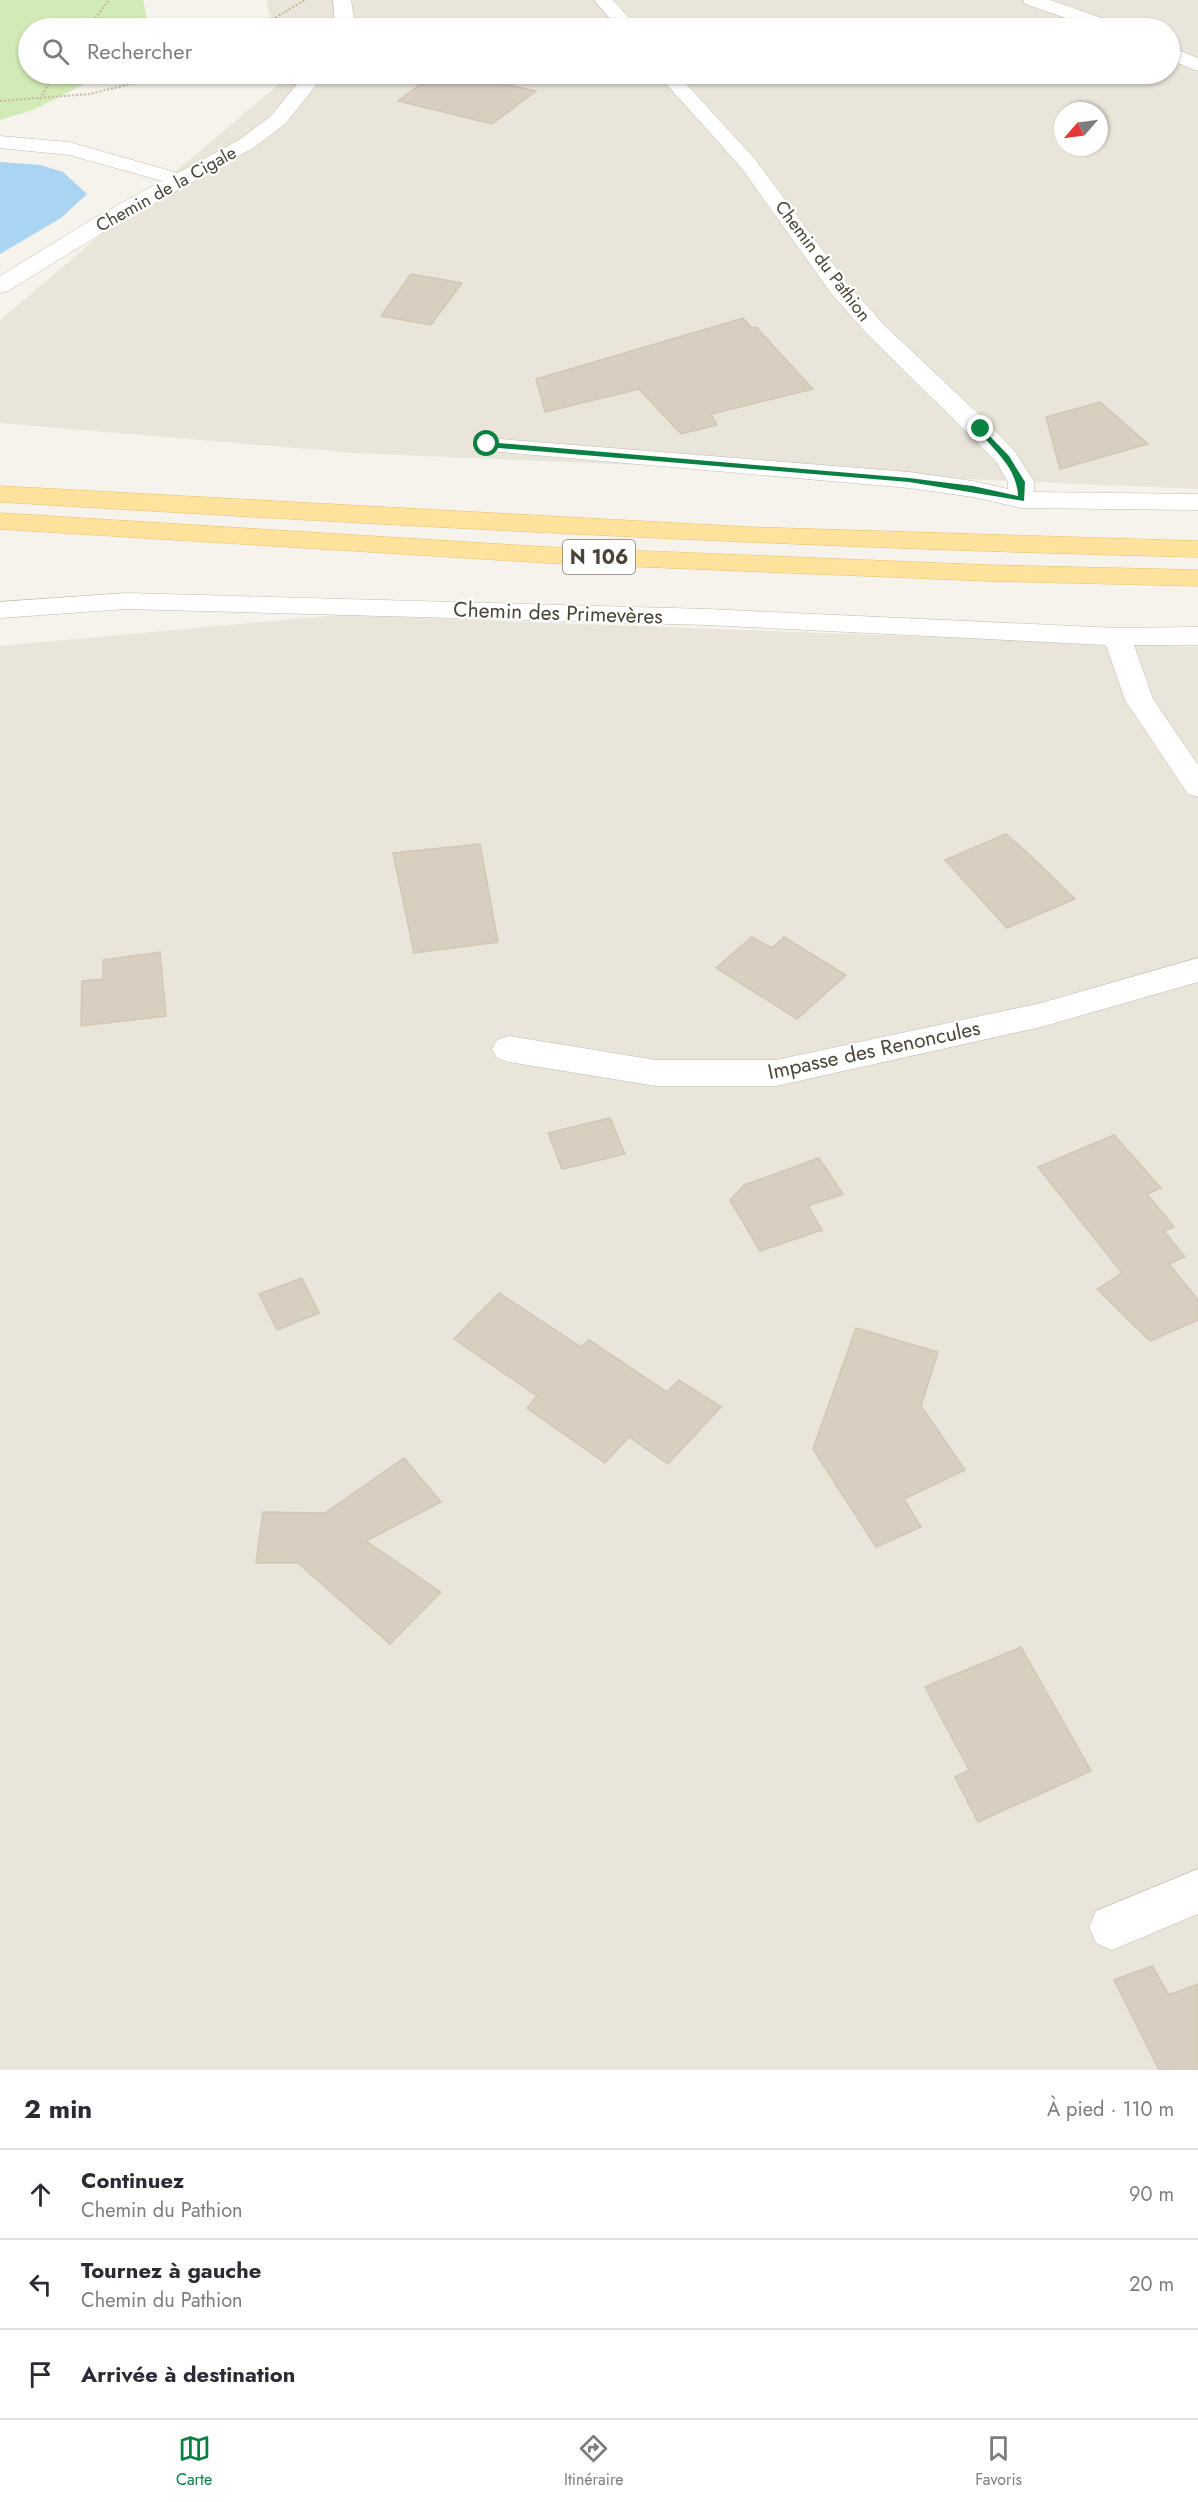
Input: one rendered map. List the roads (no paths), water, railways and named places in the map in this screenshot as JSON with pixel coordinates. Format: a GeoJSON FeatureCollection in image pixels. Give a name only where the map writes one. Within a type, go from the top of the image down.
{"type":"FeatureCollection","features":[{"type":"Feature","properties":{"kind":"main road","name":"N 106"},"geometry":{"type":"LineString","coordinates":[[0,494],[535,526],[988,545],[1198,549]]}},
{"type":"Feature","properties":{"kind":"main road","name":"N 106"},"geometry":{"type":"LineString","coordinates":[[0,521],[456,550],[988,573],[1198,578]]}},
{"type":"Feature","properties":{"kind":"main road"},"geometry":{"type":"LineString","coordinates":[[0,537],[456,550]]}},
{"type":"Feature","properties":{"kind":"street"},"geometry":{"type":"LineString","coordinates":[[342,0],[344,18]]}},
{"type":"Feature","properties":{"kind":"street"},"geometry":{"type":"LineString","coordinates":[[603,0],[618,18]]}},
{"type":"Feature","properties":{"kind":"street"},"geometry":{"type":"LineString","coordinates":[[1032,0],[1083,18]]}},
{"type":"Feature","properties":{"kind":"street"},"geometry":{"type":"LineString","coordinates":[[1180,57],[1198,65]]}},
{"type":"Feature","properties":{"kind":"street","name":"Chemin de la Cigale"},"geometry":{"type":"LineString","coordinates":[[0,286],[104,222],[246,144],[278,120],[307,84]]}},
{"type":"Feature","properties":{"kind":"street","name":"Chemin du Pathion"},"geometry":{"type":"LineString","coordinates":[[676,84],[747,162],[839,288],[876,330],[981,429],[1006,457],[1021,482],[1022,500]]}},
{"type":"Feature","properties":{"kind":"street"},"geometry":{"type":"LineString","coordinates":[[0,142],[45,143],[85,150],[180,180]]}},
{"type":"Feature","properties":{"kind":"street"},"geometry":{"type":"LineString","coordinates":[[487,444],[909,480],[973,489],[1022,500],[1198,502]]}},
{"type":"Feature","properties":{"kind":"street","name":"Chemin des Primevères"},"geometry":{"type":"LineString","coordinates":[[0,610],[126,601],[707,617],[1117,637],[1198,636]]}},
{"type":"Feature","properties":{"kind":"street"},"geometry":{"type":"LineString","coordinates":[[1117,637],[1139,700],[1198,787]]}},
{"type":"Feature","properties":{"kind":"street","name":"Impasse des Renoncules"},"geometry":{"type":"LineString","coordinates":[[509,1049],[656,1073],[776,1073],[1041,1015],[1198,970]]}},
{"type":"Feature","properties":{"kind":"street"},"geometry":{"type":"LineString","coordinates":[[1112,1927],[1198,1891]]}},
{"type":"Feature","properties":{"kind":"water"},"geometry":{"type":"Polygon","coordinates":[[[0,162],[40,165],[63,172],[87,194],[61,218],[0,254],[0,162]]]}}]}
